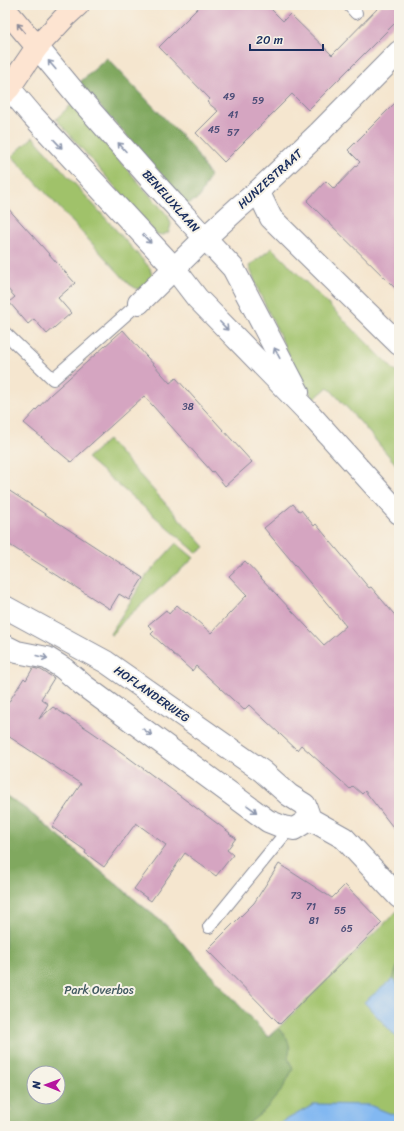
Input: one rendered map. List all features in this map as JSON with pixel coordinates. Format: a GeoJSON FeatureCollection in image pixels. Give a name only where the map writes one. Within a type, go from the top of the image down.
{"type":"FeatureCollection","features":[{"type":"Feature","properties":{"kind":"main road"},"geometry":{"type":"LineString","coordinates":[[6,87],[36,47],[78,5]]}},
{"type":"Feature","properties":{"kind":"main road","name":"BENELUXLAAN"},"geometry":{"type":"LineString","coordinates":[[5,9],[36,47]]}},
{"type":"Feature","properties":{"kind":"main road"},"geometry":{"type":"LineString","coordinates":[[5,66],[36,47]]}},
{"type":"Feature","properties":{"kind":"street","name":"BENELUXLAAN"},"geometry":{"type":"LineString","coordinates":[[36,47],[86,106],[233,268],[308,412]]}},
{"type":"Feature","properties":{"kind":"street","name":"HUNZESTRAAT"},"geometry":{"type":"LineString","coordinates":[[139,303],[205,238],[258,191],[319,133],[399,52]]}},
{"type":"Feature","properties":{"kind":"street","name":"BENELUXLAAN"},"geometry":{"type":"LineString","coordinates":[[6,87],[174,268],[197,298],[308,412],[399,513]]}},
{"type":"Feature","properties":{"kind":"street"},"geometry":{"type":"LineString","coordinates":[[258,191],[271,218],[399,344]]}},
{"type":"Feature","properties":{"kind":"street","name":"HOFLANDERWEG"},"geometry":{"type":"LineString","coordinates":[[5,607],[106,662],[262,771],[289,795],[305,805],[310,819]]}},
{"type":"Feature","properties":{"kind":"street"},"geometry":{"type":"LineString","coordinates":[[5,646],[18,652],[47,658],[63,668],[83,686],[268,821],[294,829],[310,819],[344,838],[399,897]]}},
{"type":"Feature","properties":{"kind":"street"},"geometry":{"type":"LineString","coordinates":[[281,826],[277,806],[289,795]]}},
{"type":"Feature","properties":{"kind":"lane"},"geometry":{"type":"LineString","coordinates":[[5,333],[53,379],[139,303]]}},
{"type":"Feature","properties":{"kind":"lane"},"geometry":{"type":"LineString","coordinates":[[209,927],[284,835],[281,826]]}},
{"type":"Feature","properties":{"kind":"green space"},"geometry":{"type":"Polygon","coordinates":[[[107,58],[193,148],[210,176],[199,198],[188,204],[79,83],[107,58]]]}},
{"type":"Feature","properties":{"kind":"green space"},"geometry":{"type":"Polygon","coordinates":[[[71,105],[168,216],[171,224],[169,232],[163,235],[156,234],[56,119],[71,105]]]}},
{"type":"Feature","properties":{"kind":"green space"},"geometry":{"type":"Polygon","coordinates":[[[33,137],[150,268],[152,276],[146,289],[137,289],[129,284],[12,156],[33,137]]]}},
{"type":"Feature","properties":{"kind":"green space"},"geometry":{"type":"Polygon","coordinates":[[[272,248],[399,375],[399,468],[328,387],[314,399],[290,357],[259,292],[249,266],[272,248]]]}},
{"type":"Feature","properties":{"kind":"green space"},"geometry":{"type":"Polygon","coordinates":[[[108,440],[205,547],[197,553],[87,458],[108,440]]]}},
{"type":"Feature","properties":{"kind":"green space"},"geometry":{"type":"Polygon","coordinates":[[[176,543],[194,558],[124,620],[112,635],[110,634],[147,575],[176,543]]]}},
{"type":"Feature","properties":{"kind":"green space","name":"Park Overbos"},"geometry":{"type":"Polygon","coordinates":[[[5,795],[27,810],[168,927],[268,1038],[397,911],[399,913],[399,1126],[5,1126],[5,795]]]}},
{"type":"Feature","properties":{"kind":"green space","name":"Park Overbos"},"geometry":{"type":"Polygon","coordinates":[[[5,795],[27,810],[168,927],[268,1037],[278,1028],[287,1038],[290,1048],[288,1058],[293,1069],[282,1090],[263,1112],[245,1126],[5,1126],[5,1118],[13,1110],[5,1098],[5,795]]]}},
{"type":"Feature","properties":{"kind":"green space"},"geometry":{"type":"Polygon","coordinates":[[[399,964],[399,986],[393,979],[399,964]]]}},
{"type":"Feature","properties":{"kind":"water"},"geometry":{"type":"Polygon","coordinates":[[[393,979],[399,986],[399,1040],[364,1002],[393,979]]]}},
{"type":"Feature","properties":{"kind":"water"},"geometry":{"type":"Polygon","coordinates":[[[315,1104],[369,1105],[399,1117],[399,1126],[275,1126],[315,1104]]]}},
{"type":"Feature","properties":{"kind":"building"},"geometry":{"type":"Polygon","coordinates":[[[201,5],[267,5],[283,21],[290,14],[332,55],[381,5],[399,5],[399,19],[308,110],[292,94],[224,162],[196,133],[218,111],[207,102],[210,99],[159,47],[201,5]]]}},
{"type":"Feature","properties":{"kind":"building"},"geometry":{"type":"Polygon","coordinates":[[[399,99],[399,292],[307,201],[326,181],[334,189],[360,162],[348,150],[399,99]]]}},
{"type":"Feature","properties":{"kind":"building"},"geometry":{"type":"Polygon","coordinates":[[[5,205],[75,283],[58,298],[71,313],[47,334],[34,319],[28,324],[9,302],[15,297],[5,286],[5,205]]]}},
{"type":"Feature","properties":{"kind":"building"},"geometry":{"type":"Polygon","coordinates":[[[123,330],[170,383],[176,378],[252,462],[225,486],[144,396],[71,462],[24,423],[51,394],[123,330]]]}},
{"type":"Feature","properties":{"kind":"building"},"geometry":{"type":"Polygon","coordinates":[[[5,488],[143,578],[129,600],[119,594],[110,609],[5,542],[5,488]]]}},
{"type":"Feature","properties":{"kind":"building"},"geometry":{"type":"Polygon","coordinates":[[[293,504],[299,511],[301,510],[314,526],[316,524],[369,588],[371,587],[399,620],[399,835],[365,791],[362,794],[353,786],[350,789],[301,745],[297,750],[249,705],[244,710],[196,666],[192,671],[151,634],[154,631],[148,625],[166,610],[169,614],[177,605],[211,633],[247,595],[229,576],[245,561],[324,645],[346,626],[264,528],[293,504]]]}},
{"type":"Feature","properties":{"kind":"building"},"geometry":{"type":"Polygon","coordinates":[[[33,668],[41,670],[54,678],[41,699],[48,704],[39,719],[53,707],[121,752],[236,838],[227,850],[233,855],[216,876],[185,853],[151,901],[134,889],[166,845],[136,823],[104,867],[85,853],[86,851],[52,827],[81,784],[5,734],[5,708],[24,678],[26,680],[33,668]]]}},
{"type":"Feature","properties":{"kind":"building"},"geometry":{"type":"Polygon","coordinates":[[[279,864],[332,898],[345,885],[382,923],[280,1024],[207,950],[254,903],[279,864]]]}}]}
